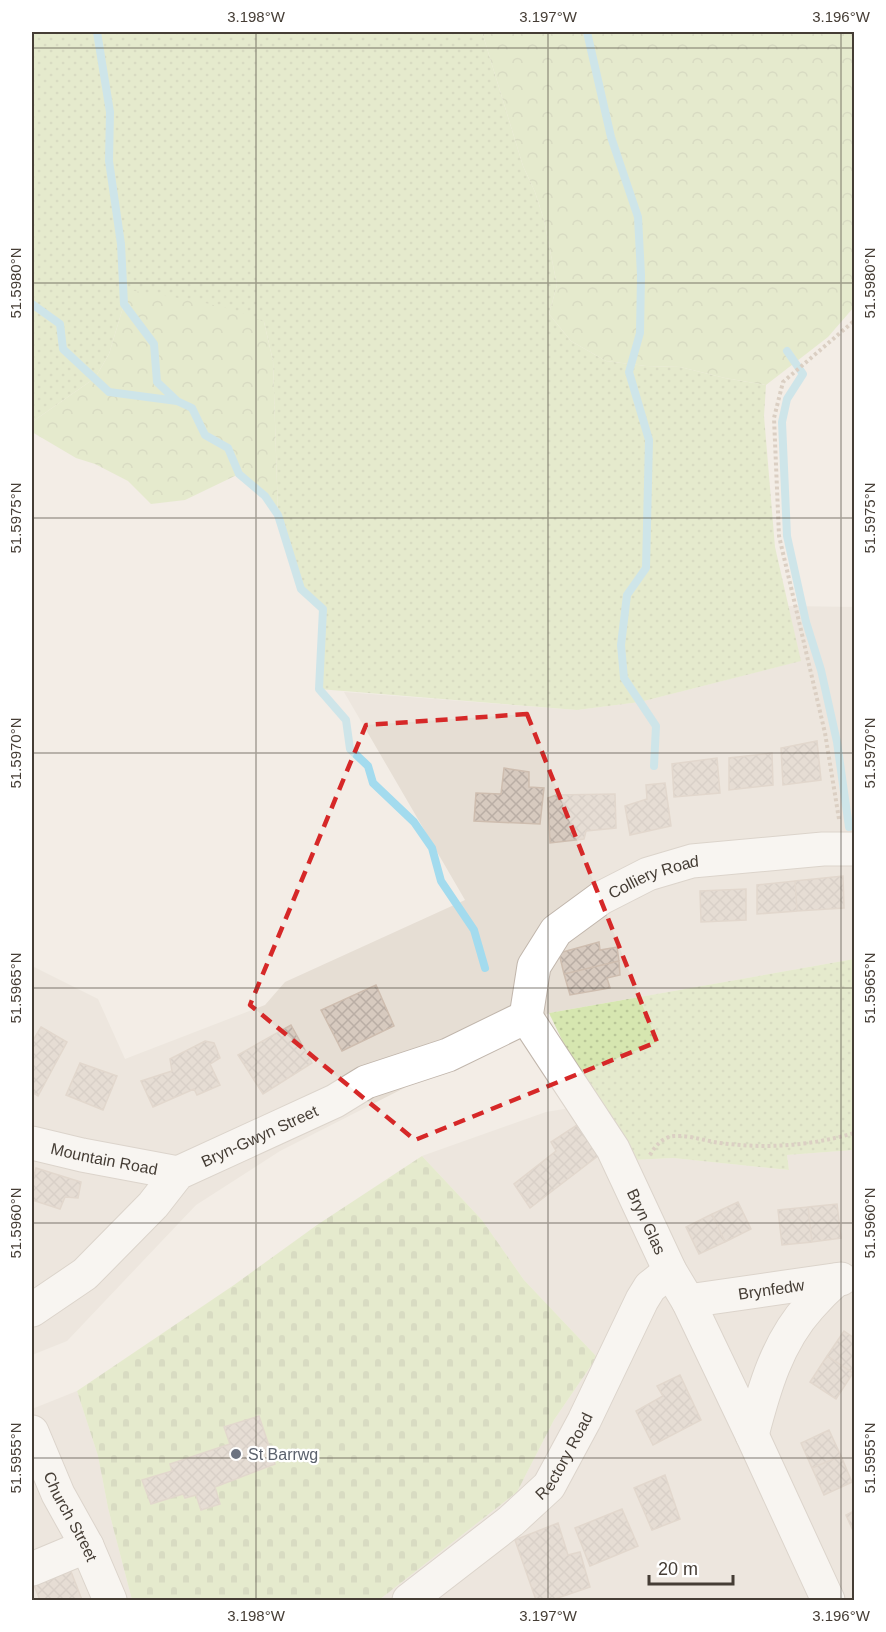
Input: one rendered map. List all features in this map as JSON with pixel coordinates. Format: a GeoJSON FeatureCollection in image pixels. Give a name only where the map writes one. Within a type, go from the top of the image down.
{"type":"FeatureCollection","features":[{"type":"Feature","properties":{"kind":"street","name":"Colliery Road"},"geometry":{"type":"LineString","coordinates":[[526,1017],[534,966],[556,931],[601,898],[648,873],[692,861],[823,849],[849,849]]}},
{"type":"Feature","properties":{"kind":"street","name":"Bryn Glas"},"geometry":{"type":"LineString","coordinates":[[526,1017],[613,1149],[670,1271],[688,1301],[752,1435],[828,1600]]}},
{"type":"Feature","properties":{"kind":"street","name":"Bryn-Gwyn Street"},"geometry":{"type":"LineString","coordinates":[[32,1310],[85,1274],[153,1204],[178,1173],[335,1101],[366,1082],[448,1055],[526,1017]]}},
{"type":"Feature","properties":{"kind":"street","name":"Mountain Road"},"geometry":{"type":"LineString","coordinates":[[32,1143],[178,1173]]}},
{"type":"Feature","properties":{"kind":"street","name":"Rectory Road"},"geometry":{"type":"LineString","coordinates":[[409,1600],[511,1521],[549,1486],[584,1421],[642,1300],[650,1287],[670,1271]]}},
{"type":"Feature","properties":{"kind":"street","name":"Brynfedw"},"geometry":{"type":"LineString","coordinates":[[688,1301],[845,1278]]}},
{"type":"Feature","properties":{"kind":"street"},"geometry":{"type":"LineString","coordinates":[[752,1435],[764,1386],[782,1347],[808,1307],[845,1278]]}},
{"type":"Feature","properties":{"kind":"street","name":"Church Street"},"geometry":{"type":"LineString","coordinates":[[32,1432],[58,1494],[87,1546],[110,1600]]}},
{"type":"Feature","properties":{"kind":"street"},"geometry":{"type":"LineString","coordinates":[[32,1569],[87,1546]]}},
{"type":"Feature","properties":{"kind":"path"},"geometry":{"type":"LineString","coordinates":[[849,849],[825,733],[779,536],[774,418],[783,382],[855,321]]}},
{"type":"Feature","properties":{"kind":"path"},"geometry":{"type":"LineString","coordinates":[[631,1188],[653,1149],[663,1140],[674,1136],[774,1147],[796,1146],[855,1133]]}},
{"type":"Feature","properties":{"kind":"highlighted area"},"geometry":{"type":"Polygon","coordinates":[[[527,714],[657,1042],[415,1140],[250,1005],[366,725],[527,714]]]}},
{"type":"Feature","properties":{"kind":"shaded area"},"geometry":{"type":"Polygon","coordinates":[[[788,606],[854,607],[854,959],[549,1013],[280,1151],[196,1205],[67,1341],[32,1355],[32,966],[98,999],[125,1059],[265,1005],[285,982],[465,900],[344,692],[577,710],[640,702],[800,661],[788,606]]]}},
{"type":"Feature","properties":{"kind":"shaded area"},"geometry":{"type":"Polygon","coordinates":[[[595,1104],[633,1160],[673,1158],[789,1170],[787,1155],[854,1150],[854,1600],[379,1600],[517,1492],[554,1420],[597,1357],[524,1280],[482,1220],[422,1156],[546,1112],[595,1104]]]}},
{"type":"Feature","properties":{"kind":"shaded area"},"geometry":{"type":"Polygon","coordinates":[[[77,1391],[98,1456],[108,1508],[132,1600],[32,1600],[32,1409],[77,1391]]]}},
{"type":"Feature","properties":{"kind":"green space"},"geometry":{"type":"Polygon","coordinates":[[[32,32],[482,32],[523,166],[544,220],[557,285],[549,314],[571,341],[606,361],[680,367],[766,385],[764,416],[775,547],[801,661],[640,702],[577,710],[319,689],[323,609],[301,589],[278,515],[273,361],[264,322],[124,304],[109,354],[95,378],[32,422],[32,32]]]}},
{"type":"Feature","properties":{"kind":"green space"},"geometry":{"type":"Polygon","coordinates":[[[482,32],[854,32],[854,307],[828,337],[766,385],[680,367],[606,361],[571,341],[549,314],[557,285],[544,220],[523,166],[482,32]]]}},
{"type":"Feature","properties":{"kind":"green space"},"geometry":{"type":"Polygon","coordinates":[[[124,289],[230,309],[264,322],[273,361],[278,515],[265,496],[239,474],[185,500],[151,504],[128,481],[95,464],[76,458],[32,432],[32,422],[95,378],[109,354],[124,304],[124,289]]]}},
{"type":"Feature","properties":{"kind":"green space"},"geometry":{"type":"Polygon","coordinates":[[[854,959],[854,1150],[787,1155],[789,1170],[673,1158],[633,1160],[587,1092],[549,1013],[854,959]]]}},
{"type":"Feature","properties":{"kind":"green space"},"geometry":{"type":"Polygon","coordinates":[[[422,1156],[482,1220],[524,1280],[597,1357],[554,1420],[517,1492],[379,1600],[132,1600],[108,1508],[98,1456],[77,1391],[234,1285],[317,1225],[422,1156]]]}},
{"type":"Feature","properties":{"kind":"building"},"geometry":{"type":"Polygon","coordinates":[[[817,741],[821,780],[783,785],[781,748],[817,741]]]}},
{"type":"Feature","properties":{"kind":"building"},"geometry":{"type":"Polygon","coordinates":[[[772,753],[773,785],[729,790],[729,758],[772,753]]]}},
{"type":"Feature","properties":{"kind":"building"},"geometry":{"type":"Polygon","coordinates":[[[717,758],[720,793],[674,797],[672,764],[717,758]]]}},
{"type":"Feature","properties":{"kind":"building"},"geometry":{"type":"Polygon","coordinates":[[[504,768],[529,772],[529,787],[544,788],[540,824],[474,821],[476,793],[501,794],[504,768]]]}},
{"type":"Feature","properties":{"kind":"building"},"geometry":{"type":"Polygon","coordinates":[[[665,783],[671,826],[630,835],[625,806],[647,799],[646,785],[665,783]]]}},
{"type":"Feature","properties":{"kind":"building"},"geometry":{"type":"Polygon","coordinates":[[[615,794],[616,828],[586,831],[584,839],[550,843],[548,798],[556,795],[615,794]]]}},
{"type":"Feature","properties":{"kind":"building"},"geometry":{"type":"Polygon","coordinates":[[[843,876],[844,908],[797,911],[795,881],[843,876]]]}},
{"type":"Feature","properties":{"kind":"building"},"geometry":{"type":"Polygon","coordinates":[[[795,881],[797,911],[757,914],[757,885],[795,881]]]}},
{"type":"Feature","properties":{"kind":"building"},"geometry":{"type":"Polygon","coordinates":[[[746,889],[746,920],[701,922],[700,891],[746,889]]]}},
{"type":"Feature","properties":{"kind":"building"},"geometry":{"type":"Polygon","coordinates":[[[599,942],[600,950],[617,947],[619,961],[564,974],[559,953],[599,942]]]}},
{"type":"Feature","properties":{"kind":"building"},"geometry":{"type":"Polygon","coordinates":[[[619,961],[620,975],[607,978],[610,988],[570,995],[564,974],[619,961]]]}},
{"type":"Feature","properties":{"kind":"building"},"geometry":{"type":"Polygon","coordinates":[[[376,985],[394,1026],[342,1051],[321,1010],[376,985]]]}},
{"type":"Feature","properties":{"kind":"building"},"geometry":{"type":"Polygon","coordinates":[[[291,1025],[312,1063],[263,1094],[238,1055],[291,1025]]]}},
{"type":"Feature","properties":{"kind":"building"},"geometry":{"type":"Polygon","coordinates":[[[41,1027],[67,1042],[38,1096],[32,1092],[32,1042],[41,1027]]]}},
{"type":"Feature","properties":{"kind":"building"},"geometry":{"type":"Polygon","coordinates":[[[205,1041],[214,1043],[220,1058],[210,1064],[220,1085],[197,1095],[194,1089],[153,1107],[141,1081],[172,1071],[170,1059],[205,1041]]]}},
{"type":"Feature","properties":{"kind":"building"},"geometry":{"type":"Polygon","coordinates":[[[80,1063],[117,1076],[103,1110],[66,1095],[80,1063]]]}},
{"type":"Feature","properties":{"kind":"building"},"geometry":{"type":"Polygon","coordinates":[[[580,1123],[599,1155],[530,1208],[514,1184],[556,1151],[551,1142],[580,1123]]]}},
{"type":"Feature","properties":{"kind":"building"},"geometry":{"type":"Polygon","coordinates":[[[36,1168],[81,1182],[78,1198],[65,1197],[60,1209],[32,1200],[32,1183],[36,1168]]]}},
{"type":"Feature","properties":{"kind":"building"},"geometry":{"type":"Polygon","coordinates":[[[738,1202],[751,1229],[725,1242],[712,1214],[738,1202]]]}},
{"type":"Feature","properties":{"kind":"building"},"geometry":{"type":"Polygon","coordinates":[[[837,1204],[841,1238],[812,1242],[808,1207],[837,1204]]]}},
{"type":"Feature","properties":{"kind":"building"},"geometry":{"type":"Polygon","coordinates":[[[808,1207],[812,1242],[782,1245],[778,1210],[808,1207]]]}},
{"type":"Feature","properties":{"kind":"building"},"geometry":{"type":"Polygon","coordinates":[[[712,1214],[725,1242],[699,1254],[686,1227],[712,1214]]]}},
{"type":"Feature","properties":{"kind":"building"},"geometry":{"type":"Polygon","coordinates":[[[844,1331],[854,1338],[853,1373],[827,1356],[844,1331]]]}},
{"type":"Feature","properties":{"kind":"building"},"geometry":{"type":"Polygon","coordinates":[[[827,1356],[853,1373],[836,1399],[810,1382],[827,1356]]]}},
{"type":"Feature","properties":{"kind":"building"},"geometry":{"type":"Polygon","coordinates":[[[680,1375],[701,1420],[653,1445],[636,1411],[663,1396],[657,1386],[680,1375]]]}},
{"type":"Feature","properties":{"kind":"building","name":"St Barrwg"},"geometry":{"type":"Polygon","coordinates":[[[259,1416],[275,1464],[215,1487],[220,1504],[201,1510],[196,1495],[185,1498],[183,1494],[151,1504],[142,1480],[172,1471],[170,1464],[230,1444],[224,1427],[259,1416]]]}},
{"type":"Feature","properties":{"kind":"building"},"geometry":{"type":"Polygon","coordinates":[[[829,1430],[841,1456],[812,1468],[801,1443],[829,1430]]]}},
{"type":"Feature","properties":{"kind":"building"},"geometry":{"type":"Polygon","coordinates":[[[841,1456],[852,1482],[824,1495],[812,1468],[841,1456]]]}},
{"type":"Feature","properties":{"kind":"building"},"geometry":{"type":"Polygon","coordinates":[[[665,1475],[680,1519],[652,1530],[634,1488],[665,1475]]]}},
{"type":"Feature","properties":{"kind":"building"},"geometry":{"type":"Polygon","coordinates":[[[622,1509],[638,1546],[590,1566],[575,1528],[622,1509]]]}},
{"type":"Feature","properties":{"kind":"building"},"geometry":{"type":"Polygon","coordinates":[[[854,1511],[854,1533],[846,1515],[854,1511]]]}},
{"type":"Feature","properties":{"kind":"building"},"geometry":{"type":"Polygon","coordinates":[[[558,1523],[568,1555],[580,1552],[590,1587],[552,1600],[536,1600],[515,1540],[558,1523]]]}},
{"type":"Feature","properties":{"kind":"building"},"geometry":{"type":"Polygon","coordinates":[[[70,1569],[82,1600],[40,1600],[33,1583],[70,1569]]]}},
{"type":"Feature","properties":{"kind":"waterway"},"geometry":{"type":"LineString","coordinates":[[97,32],[110,112],[109,161],[121,244],[124,304],[154,344],[157,382],[177,401]]}},
{"type":"Feature","properties":{"kind":"waterway"},"geometry":{"type":"LineString","coordinates":[[587,32],[611,137],[638,217],[641,275],[640,333],[629,372],[649,440],[646,568],[627,595],[621,645],[624,678],[656,726],[654,766]]}},
{"type":"Feature","properties":{"kind":"waterway"},"geometry":{"type":"LineString","coordinates":[[32,304],[60,324],[63,349],[109,392],[177,401],[192,408],[205,435],[228,448],[239,474],[265,496],[278,515],[301,589],[323,609],[319,689],[346,720],[350,749],[368,766],[373,783],[414,822],[432,848],[441,881],[474,930],[485,968]]}},
{"type":"Feature","properties":{"kind":"waterway"},"geometry":{"type":"LineString","coordinates":[[787,351],[803,374],[787,399],[782,422],[787,536],[806,622],[821,670],[837,742],[849,827]]}},
{"type":"Feature","properties":{"kind":"place","name":"St Barrwg"},"geometry":{"type":"Point","coordinates":[236,1454]}}]}
